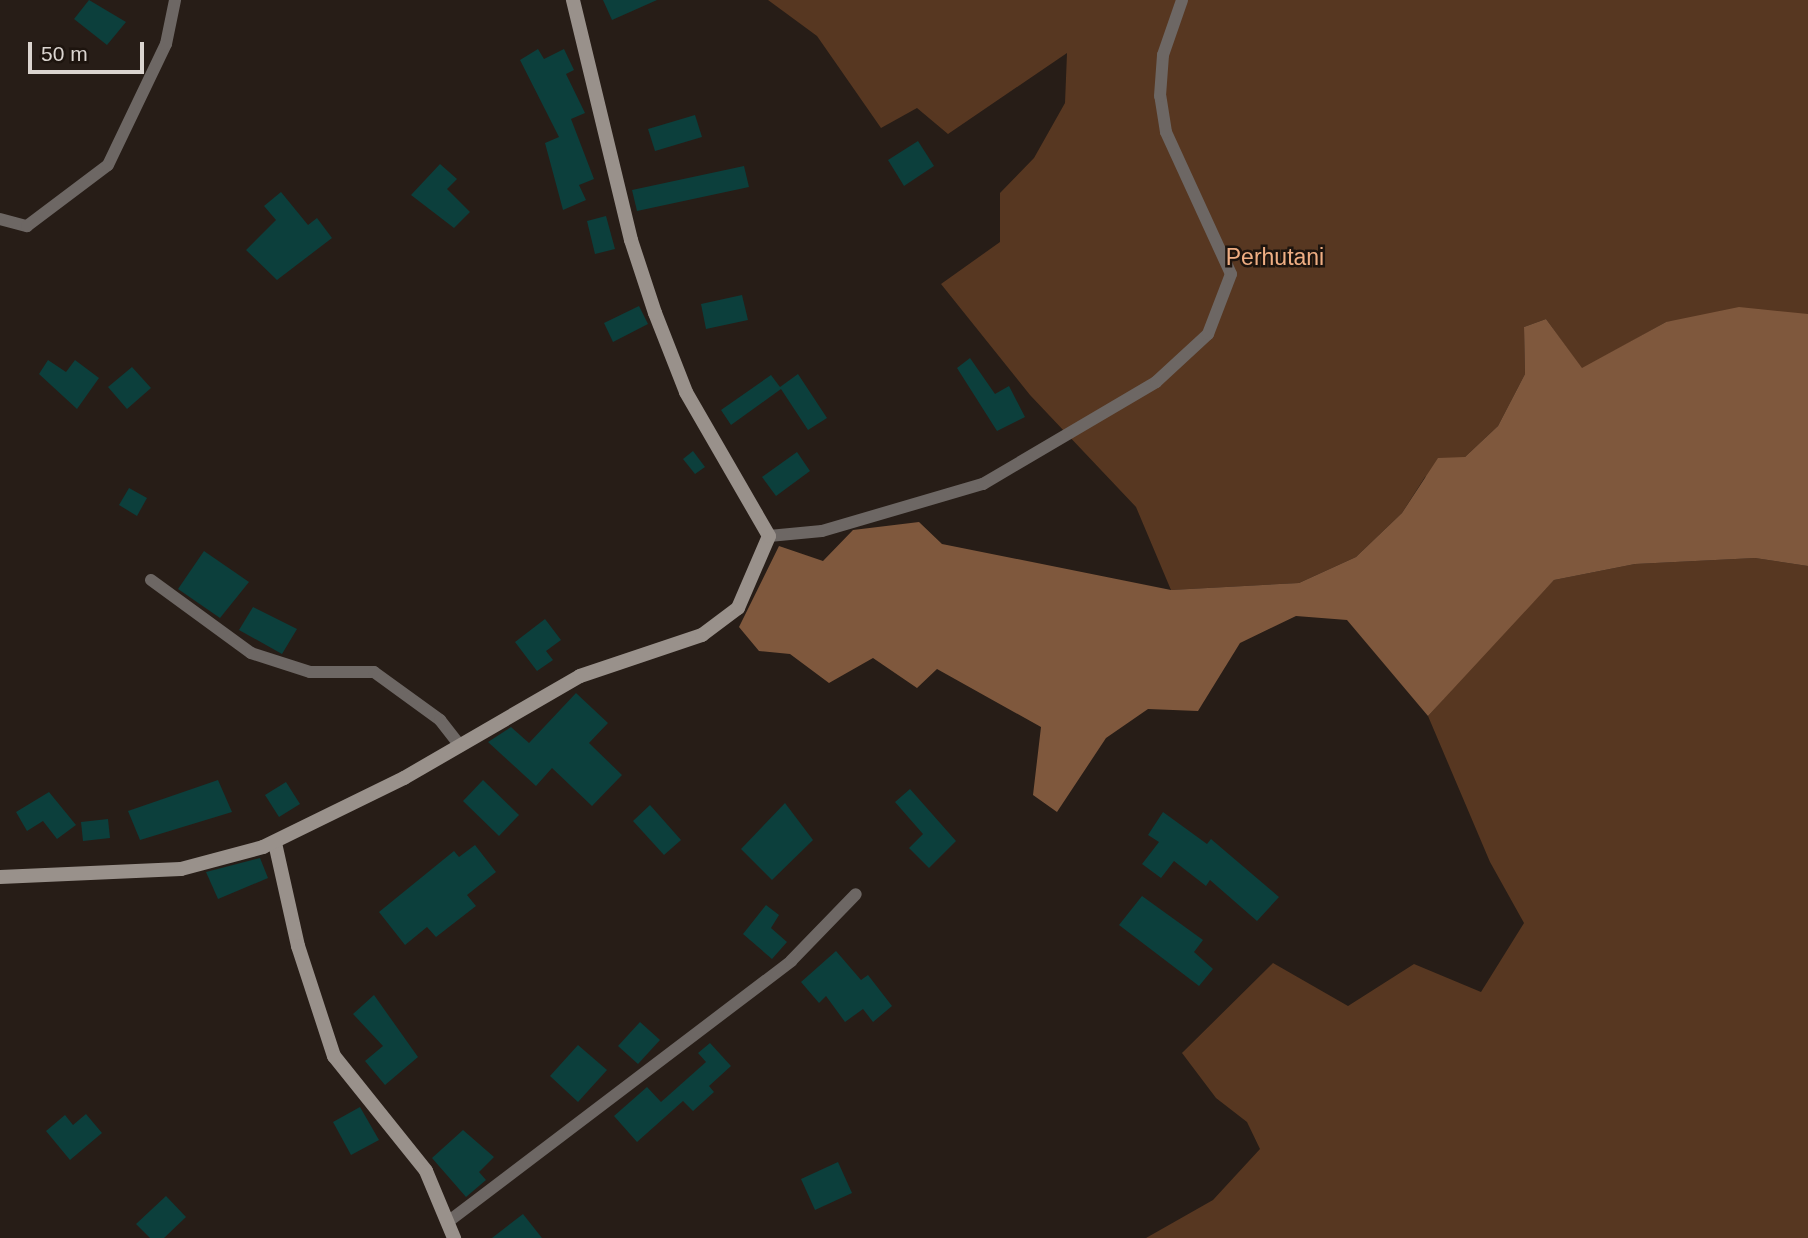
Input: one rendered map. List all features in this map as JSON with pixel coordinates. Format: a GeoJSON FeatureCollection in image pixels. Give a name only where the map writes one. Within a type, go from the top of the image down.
{"type":"FeatureCollection","features":[{"type":"Feature","properties":{"kind":"main road"},"geometry":{"type":"LineString","coordinates":[[0,877],[208,866],[275,843],[460,746],[580,676],[718,627],[738,608],[769,536],[686,393],[650,300],[573,0]]}},
{"type":"Feature","properties":{"kind":"main road"},"geometry":{"type":"LineString","coordinates":[[275,843],[302,959],[334,1056],[426,1171],[454,1238]]}},
{"type":"Feature","properties":{"kind":"street"},"geometry":{"type":"LineString","coordinates":[[0,219],[27,226],[108,165],[166,44],[175,0]]}},
{"type":"Feature","properties":{"kind":"street"},"geometry":{"type":"LineString","coordinates":[[769,536],[822,531],[983,484],[1156,382],[1208,334],[1231,274],[1166,132],[1160,96],[1163,55],[1182,0]]}},
{"type":"Feature","properties":{"kind":"street"},"geometry":{"type":"LineString","coordinates":[[151,580],[251,653],[310,672],[374,672],[440,720],[460,746]]}},
{"type":"Feature","properties":{"kind":"street"},"geometry":{"type":"LineString","coordinates":[[449,1221],[791,961],[856,894]]}},
{"type":"Feature","properties":{"kind":"green space","name":"Perhutani"},"geometry":{"type":"Polygon","coordinates":[[[768,0],[1808,0],[1808,314],[1666,322],[1582,369],[1546,319],[1524,327],[1525,374],[1498,426],[1465,457],[1425,477],[1402,513],[1356,557],[1299,583],[1171,590],[1136,507],[1030,395],[941,284],[1000,242],[1000,193],[1034,158],[1065,103],[1067,53],[948,134],[917,108],[881,128],[817,36],[768,0]]]}},
{"type":"Feature","properties":{"kind":"green space"},"geometry":{"type":"Polygon","coordinates":[[[1755,558],[1808,566],[1808,1238],[1146,1238],[1213,1200],[1260,1149],[1247,1122],[1216,1098],[1182,1053],[1273,963],[1348,1006],[1414,964],[1481,992],[1524,923],[1490,862],[1428,716],[1487,650],[1554,580],[1635,564],[1755,558]]]}},
{"type":"Feature","properties":{"kind":"shaded area"},"geometry":{"type":"Polygon","coordinates":[[[1739,307],[1808,314],[1808,566],[1755,558],[1635,564],[1554,580],[1428,716],[1347,620],[1296,616],[1240,643],[1198,711],[1148,709],[1106,738],[1057,812],[1033,795],[1041,727],[937,669],[917,688],[873,658],[829,683],[790,654],[759,651],[739,627],[779,546],[823,561],[853,530],[919,522],[942,544],[1171,590],[1299,583],[1356,557],[1402,513],[1438,458],[1465,457],[1498,426],[1525,374],[1524,327],[1546,319],[1582,368],[1666,322],[1739,307]]]}},
{"type":"Feature","properties":{"kind":"building"},"geometry":{"type":"Polygon","coordinates":[[[89,0],[126,22],[107,45],[74,19],[89,0]]]}},
{"type":"Feature","properties":{"kind":"building"},"geometry":{"type":"Polygon","coordinates":[[[603,0],[657,0],[612,20],[603,0]]]}},
{"type":"Feature","properties":{"kind":"building"},"geometry":{"type":"Polygon","coordinates":[[[538,49],[544,59],[564,49],[574,70],[566,74],[585,113],[571,119],[594,179],[579,185],[586,200],[563,210],[545,143],[559,137],[520,60],[538,49]]]}},
{"type":"Feature","properties":{"kind":"building"},"geometry":{"type":"Polygon","coordinates":[[[695,115],[702,137],[655,151],[648,129],[695,115]]]}},
{"type":"Feature","properties":{"kind":"building"},"geometry":{"type":"Polygon","coordinates":[[[918,141],[934,166],[904,186],[888,160],[918,141]]]}},
{"type":"Feature","properties":{"kind":"building"},"geometry":{"type":"Polygon","coordinates":[[[440,164],[457,179],[447,189],[470,212],[454,228],[411,195],[440,164]]]}},
{"type":"Feature","properties":{"kind":"building"},"geometry":{"type":"Polygon","coordinates":[[[744,166],[749,187],[637,211],[632,190],[744,166]]]}},
{"type":"Feature","properties":{"kind":"building"},"geometry":{"type":"Polygon","coordinates":[[[281,192],[308,225],[317,218],[332,238],[277,280],[246,250],[276,220],[264,206],[281,192]]]}},
{"type":"Feature","properties":{"kind":"building"},"geometry":{"type":"Polygon","coordinates":[[[606,216],[615,249],[595,254],[587,221],[606,216]]]}},
{"type":"Feature","properties":{"kind":"building"},"geometry":{"type":"Polygon","coordinates":[[[742,295],[748,320],[706,329],[701,304],[742,295]]]}},
{"type":"Feature","properties":{"kind":"building"},"geometry":{"type":"Polygon","coordinates":[[[639,306],[648,324],[613,342],[604,323],[639,306]]]}},
{"type":"Feature","properties":{"kind":"building"},"geometry":{"type":"Polygon","coordinates":[[[970,358],[995,394],[1009,386],[1025,417],[997,431],[957,368],[970,358]]]}},
{"type":"Feature","properties":{"kind":"building"},"geometry":{"type":"Polygon","coordinates":[[[48,360],[66,372],[75,360],[99,378],[77,409],[39,374],[48,360]]]}},
{"type":"Feature","properties":{"kind":"building"},"geometry":{"type":"Polygon","coordinates":[[[132,367],[151,388],[127,409],[108,387],[132,367]]]}},
{"type":"Feature","properties":{"kind":"building"},"geometry":{"type":"Polygon","coordinates":[[[798,374],[827,418],[808,430],[781,389],[731,425],[721,410],[771,375],[780,387],[798,374]]]}},
{"type":"Feature","properties":{"kind":"building"},"geometry":{"type":"Polygon","coordinates":[[[693,451],[705,467],[695,474],[683,459],[693,451]]]}},
{"type":"Feature","properties":{"kind":"building"},"geometry":{"type":"Polygon","coordinates":[[[797,452],[810,471],[776,496],[762,477],[797,452]]]}},
{"type":"Feature","properties":{"kind":"building"},"geometry":{"type":"Polygon","coordinates":[[[129,488],[147,498],[137,516],[119,505],[129,488]]]}},
{"type":"Feature","properties":{"kind":"building"},"geometry":{"type":"Polygon","coordinates":[[[204,551],[249,582],[220,618],[178,589],[204,551]]]}},
{"type":"Feature","properties":{"kind":"building"},"geometry":{"type":"Polygon","coordinates":[[[253,607],[297,629],[282,654],[239,630],[253,607]]]}},
{"type":"Feature","properties":{"kind":"building"},"geometry":{"type":"Polygon","coordinates":[[[545,619],[561,640],[546,651],[553,660],[537,671],[515,642],[545,619]]]}},
{"type":"Feature","properties":{"kind":"building"},"geometry":{"type":"Polygon","coordinates":[[[576,693],[608,723],[589,743],[622,775],[592,806],[552,768],[536,786],[488,742],[511,727],[529,743],[576,693]]]}},
{"type":"Feature","properties":{"kind":"building"},"geometry":{"type":"Polygon","coordinates":[[[218,780],[232,812],[140,840],[128,811],[218,780]]]}},
{"type":"Feature","properties":{"kind":"building"},"geometry":{"type":"Polygon","coordinates":[[[483,780],[519,815],[499,836],[463,801],[483,780]]]}},
{"type":"Feature","properties":{"kind":"building"},"geometry":{"type":"Polygon","coordinates":[[[286,782],[300,804],[279,817],[265,795],[286,782]]]}},
{"type":"Feature","properties":{"kind":"building"},"geometry":{"type":"Polygon","coordinates":[[[910,789],[956,841],[929,868],[909,848],[923,834],[895,802],[910,789]]]}},
{"type":"Feature","properties":{"kind":"building"},"geometry":{"type":"Polygon","coordinates":[[[49,792],[76,825],[57,839],[43,821],[27,831],[16,812],[49,792]]]}},
{"type":"Feature","properties":{"kind":"building"},"geometry":{"type":"Polygon","coordinates":[[[785,803],[813,840],[772,880],[741,849],[785,803]]]}},
{"type":"Feature","properties":{"kind":"building"},"geometry":{"type":"Polygon","coordinates":[[[650,805],[681,840],[664,855],[633,821],[650,805]]]}},
{"type":"Feature","properties":{"kind":"building"},"geometry":{"type":"Polygon","coordinates":[[[1163,812],[1207,844],[1211,839],[1279,897],[1257,921],[1210,880],[1206,886],[1174,861],[1161,878],[1142,864],[1159,842],[1148,835],[1163,812]]]}},
{"type":"Feature","properties":{"kind":"building"},"geometry":{"type":"Polygon","coordinates":[[[108,819],[110,838],[83,841],[81,822],[108,819]]]}},
{"type":"Feature","properties":{"kind":"building"},"geometry":{"type":"Polygon","coordinates":[[[475,845],[496,872],[467,895],[476,906],[436,937],[427,927],[405,945],[379,912],[454,851],[459,857],[475,845]]]}},
{"type":"Feature","properties":{"kind":"building"},"geometry":{"type":"Polygon","coordinates":[[[260,858],[268,878],[218,899],[206,872],[260,858]]]}},
{"type":"Feature","properties":{"kind":"building"},"geometry":{"type":"Polygon","coordinates":[[[1142,896],[1203,940],[1194,952],[1213,969],[1199,986],[1119,925],[1142,896]]]}},
{"type":"Feature","properties":{"kind":"building"},"geometry":{"type":"Polygon","coordinates":[[[766,905],[779,915],[771,928],[787,942],[772,959],[743,934],[766,905]]]}},
{"type":"Feature","properties":{"kind":"building"},"geometry":{"type":"Polygon","coordinates":[[[836,951],[861,980],[868,975],[892,1006],[873,1022],[863,1009],[845,1022],[826,996],[819,1003],[801,982],[836,951]]]}},
{"type":"Feature","properties":{"kind":"building"},"geometry":{"type":"Polygon","coordinates":[[[374,995],[418,1057],[385,1085],[365,1061],[383,1046],[353,1014],[374,995]]]}},
{"type":"Feature","properties":{"kind":"building"},"geometry":{"type":"Polygon","coordinates":[[[640,1022],[660,1040],[638,1064],[618,1046],[640,1022]]]}},
{"type":"Feature","properties":{"kind":"building"},"geometry":{"type":"Polygon","coordinates":[[[710,1043],[731,1066],[709,1086],[714,1092],[693,1111],[683,1101],[637,1142],[614,1116],[647,1087],[661,1102],[706,1062],[698,1053],[710,1043]]]}},
{"type":"Feature","properties":{"kind":"building"},"geometry":{"type":"Polygon","coordinates":[[[578,1045],[607,1070],[578,1102],[550,1076],[578,1045]]]}},
{"type":"Feature","properties":{"kind":"building"},"geometry":{"type":"Polygon","coordinates":[[[360,1107],[379,1140],[351,1155],[333,1122],[360,1107]]]}},
{"type":"Feature","properties":{"kind":"building"},"geometry":{"type":"Polygon","coordinates":[[[86,1114],[102,1133],[70,1160],[46,1131],[65,1115],[73,1125],[86,1114]]]}},
{"type":"Feature","properties":{"kind":"building"},"geometry":{"type":"Polygon","coordinates":[[[463,1130],[494,1157],[479,1172],[486,1180],[466,1197],[432,1158],[463,1130]]]}},
{"type":"Feature","properties":{"kind":"building"},"geometry":{"type":"Polygon","coordinates":[[[838,1162],[852,1193],[815,1210],[801,1179],[838,1162]]]}},
{"type":"Feature","properties":{"kind":"building"},"geometry":{"type":"Polygon","coordinates":[[[166,1196],[186,1217],[164,1238],[150,1238],[136,1224],[166,1196]]]}},
{"type":"Feature","properties":{"kind":"building"},"geometry":{"type":"Polygon","coordinates":[[[523,1214],[542,1238],[492,1238],[523,1214]]]}}]}
